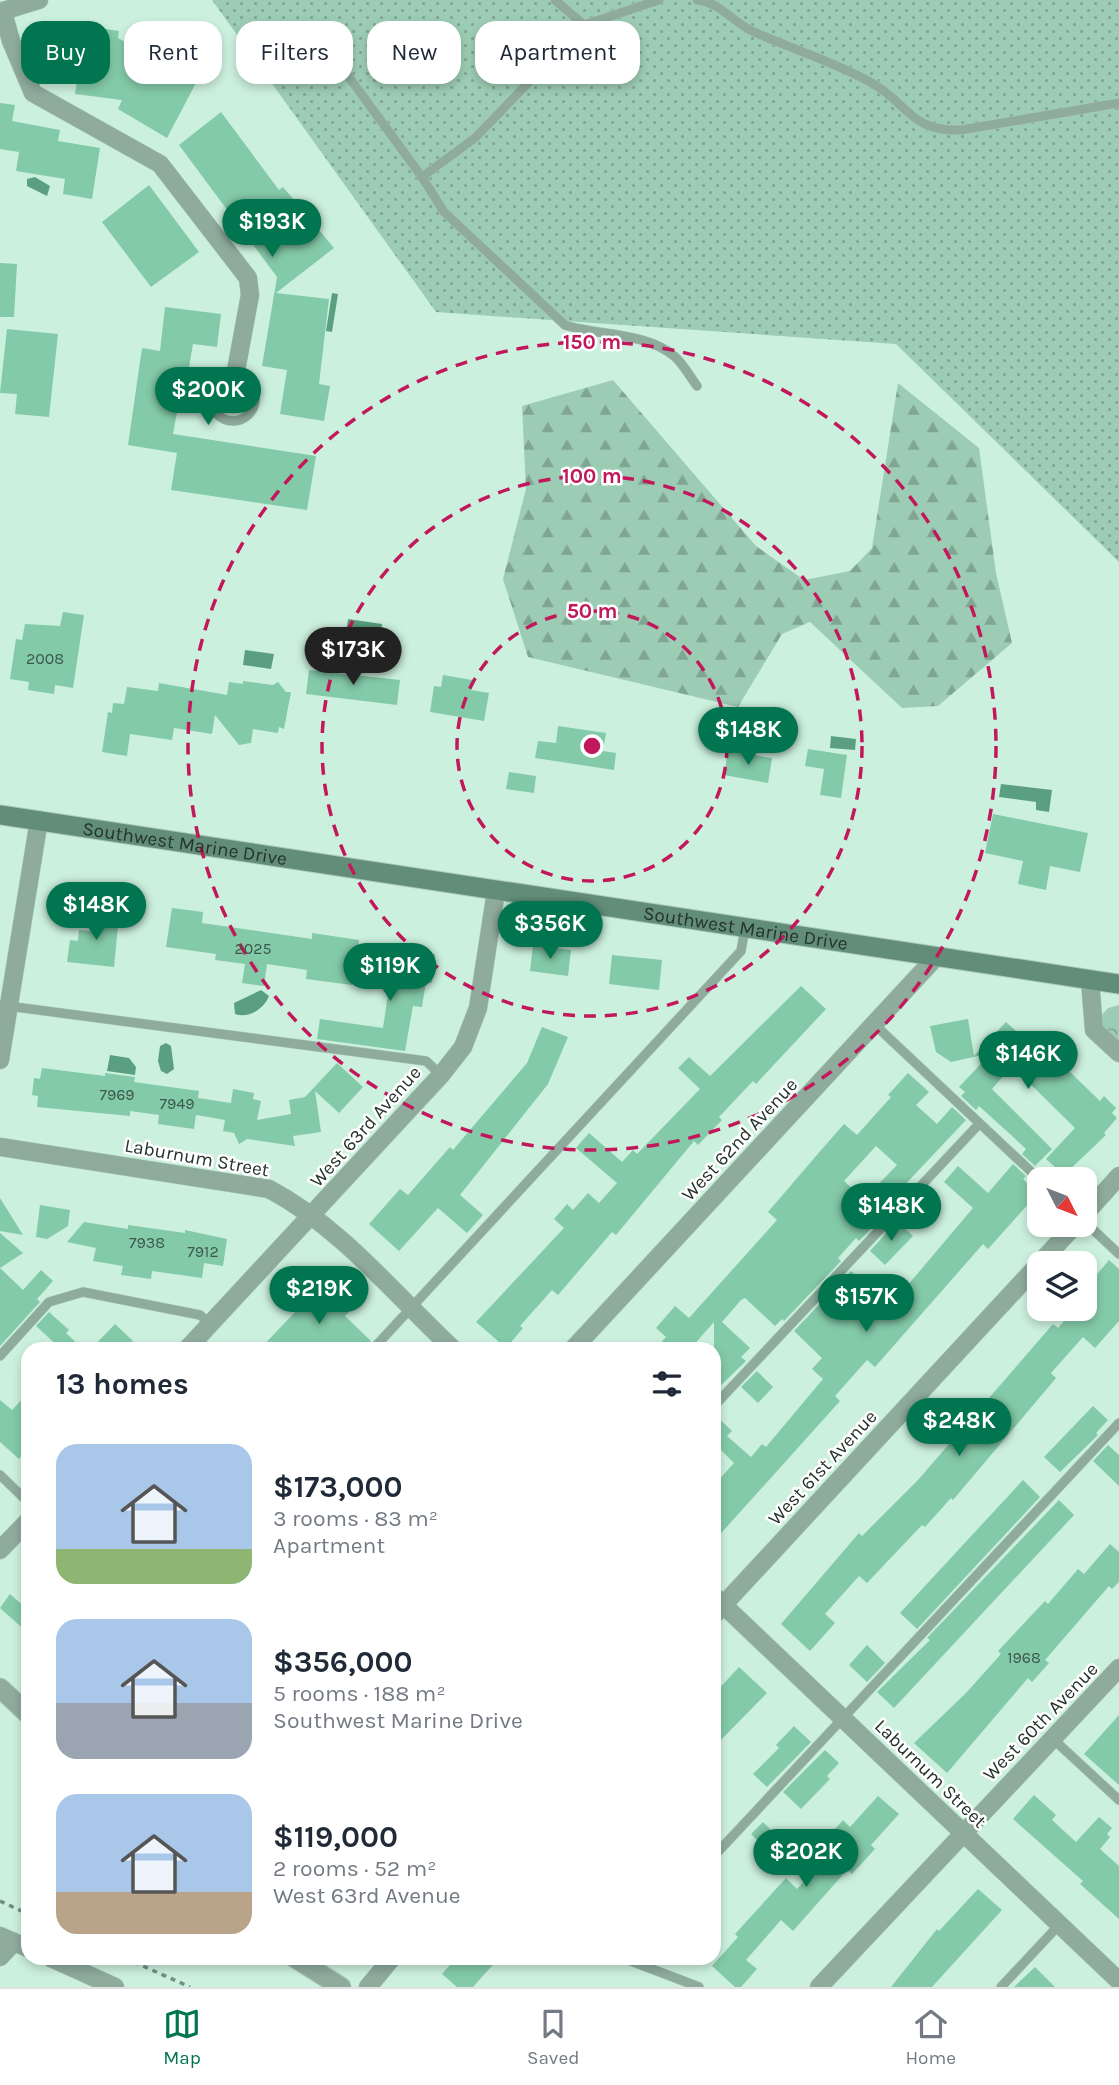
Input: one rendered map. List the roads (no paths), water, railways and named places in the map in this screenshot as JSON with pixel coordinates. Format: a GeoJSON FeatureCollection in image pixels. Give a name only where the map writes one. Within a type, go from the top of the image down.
{"type":"FeatureCollection","features":[{"type":"Feature","properties":{"kind":"main road","name":"Southwest Marine Drive"},"geometry":{"type":"LineString","coordinates":[[0,815],[1119,984]]}},
{"type":"Feature","properties":{"kind":"street"},"geometry":{"type":"LineString","coordinates":[[39,0],[1,12],[10,41],[33,93],[160,164],[248,278],[250,295],[235,376]]}},
{"type":"Feature","properties":{"kind":"street"},"geometry":{"type":"LineString","coordinates":[[0,1060],[5,1006],[39,820]]}},
{"type":"Feature","properties":{"kind":"street","name":"West 63rd Avenue"},"geometry":{"type":"LineString","coordinates":[[194,1342],[441,1075],[463,1047],[478,1007],[496,891]]}},
{"type":"Feature","properties":{"kind":"street","name":"West 62nd Avenue"},"geometry":{"type":"LineString","coordinates":[[579,1342],[936,957]]}},
{"type":"Feature","properties":{"kind":"street"},"geometry":{"type":"LineString","coordinates":[[1090,980],[1094,1030],[1119,1054]]}},
{"type":"Feature","properties":{"kind":"street","name":"Laburnum Street"},"geometry":{"type":"LineString","coordinates":[[0,1147],[269,1189],[333,1231],[445,1342]]}},
{"type":"Feature","properties":{"kind":"street"},"geometry":{"type":"LineString","coordinates":[[1097,1201],[1119,1176]]}},
{"type":"Feature","properties":{"kind":"street","name":"West 61st Avenue"},"geometry":{"type":"LineString","coordinates":[[721,1601],[1064,1237]]}},
{"type":"Feature","properties":{"kind":"street"},"geometry":{"type":"LineString","coordinates":[[0,1550],[21,1528]]}},
{"type":"Feature","properties":{"kind":"street","name":"Laburnum Street"},"geometry":{"type":"LineString","coordinates":[[721,1609],[842,1717],[1119,1981]]}},
{"type":"Feature","properties":{"kind":"street","name":"West 60th Avenue"},"geometry":{"type":"LineString","coordinates":[[819,1987],[1119,1668]]}},
{"type":"Feature","properties":{"kind":"street"},"geometry":{"type":"LineString","coordinates":[[0,1688],[21,1708]]}},
{"type":"Feature","properties":{"kind":"street"},"geometry":{"type":"LineString","coordinates":[[0,1958],[14,1942]]}},
{"type":"Feature","properties":{"kind":"street"},"geometry":{"type":"LineString","coordinates":[[66,1965],[115,1987]]}},
{"type":"Feature","properties":{"kind":"street"},"geometry":{"type":"LineString","coordinates":[[306,1965],[341,1987]]}},
{"type":"Feature","properties":{"kind":"street"},"geometry":{"type":"LineString","coordinates":[[369,1987],[386,1965]]}},
{"type":"Feature","properties":{"kind":"lane"},"geometry":{"type":"LineString","coordinates":[[555,0],[579,21]]}},
{"type":"Feature","properties":{"kind":"lane"},"geometry":{"type":"LineString","coordinates":[[596,21],[659,0]]}},
{"type":"Feature","properties":{"kind":"lane"},"geometry":{"type":"LineString","coordinates":[[697,0],[723,11],[750,30],[873,83],[914,119],[938,131],[1119,103]]}},
{"type":"Feature","properties":{"kind":"lane"},"geometry":{"type":"LineString","coordinates":[[353,83],[422,177],[444,212],[565,325],[588,333],[627,335],[674,355],[697,386]]}},
{"type":"Feature","properties":{"kind":"lane"},"geometry":{"type":"LineString","coordinates":[[422,177],[475,138],[527,84]]}},
{"type":"Feature","properties":{"kind":"lane"},"geometry":{"type":"LineString","coordinates":[[235,376],[242,378],[253,389],[254,404],[247,416],[233,421],[219,416],[210,397],[221,379],[235,376]]}},
{"type":"Feature","properties":{"kind":"lane"},"geometry":{"type":"LineString","coordinates":[[379,1342],[741,951],[745,928]]}},
{"type":"Feature","properties":{"kind":"lane"},"geometry":{"type":"LineString","coordinates":[[5,1006],[426,1061],[441,1075]]}},
{"type":"Feature","properties":{"kind":"lane"},"geometry":{"type":"LineString","coordinates":[[874,1024],[1027,1168]]}},
{"type":"Feature","properties":{"kind":"lane"},"geometry":{"type":"LineString","coordinates":[[721,1399],[979,1124]]}},
{"type":"Feature","properties":{"kind":"lane"},"geometry":{"type":"LineString","coordinates":[[1097,1233],[1119,1254]]}},
{"type":"Feature","properties":{"kind":"lane"},"geometry":{"type":"LineString","coordinates":[[0,1356],[48,1302],[83,1292],[200,1315],[211,1324]]}},
{"type":"Feature","properties":{"kind":"lane"},"geometry":{"type":"LineString","coordinates":[[721,1848],[1119,1423]]}},
{"type":"Feature","properties":{"kind":"lane"},"geometry":{"type":"LineString","coordinates":[[0,1475],[21,1495]]}},
{"type":"Feature","properties":{"kind":"lane"},"geometry":{"type":"LineString","coordinates":[[1052,1738],[1119,1800]]}},
{"type":"Feature","properties":{"kind":"lane"},"geometry":{"type":"LineString","coordinates":[[1001,1987],[1059,1925]]}},
{"type":"Feature","properties":{"kind":"lane"},"geometry":{"type":"LineString","coordinates":[[641,1965],[699,1987]]}}]}
